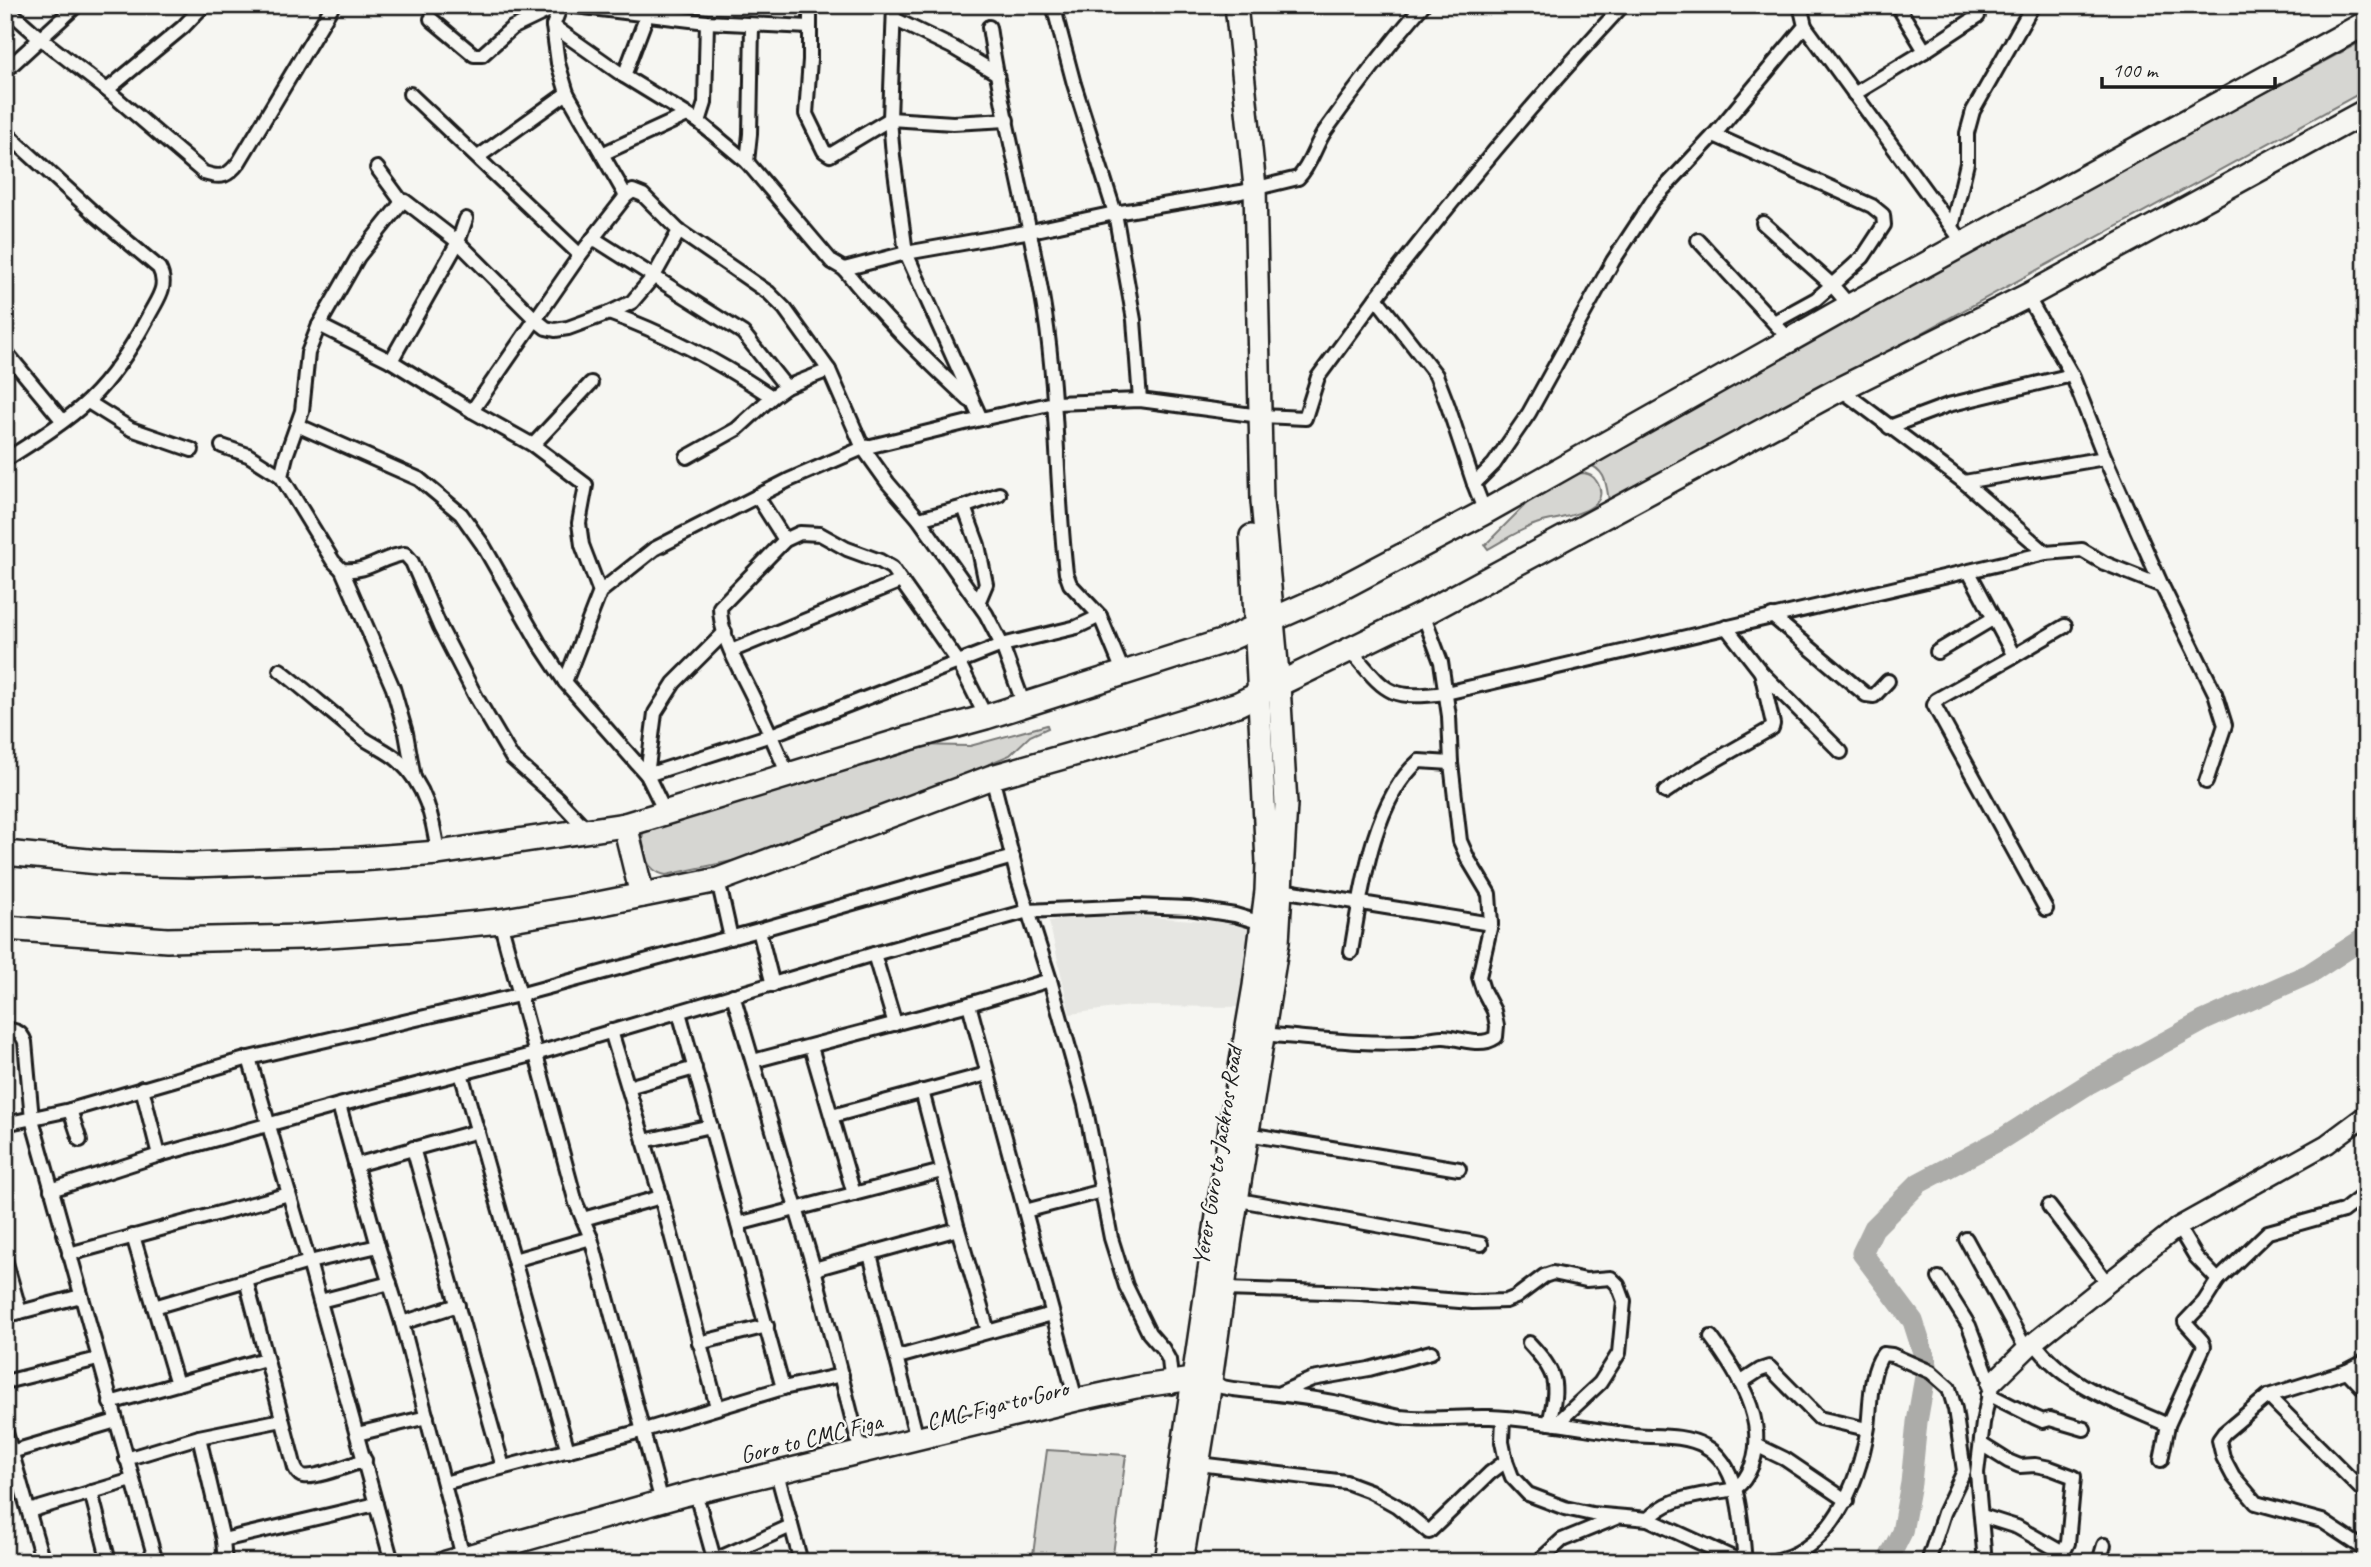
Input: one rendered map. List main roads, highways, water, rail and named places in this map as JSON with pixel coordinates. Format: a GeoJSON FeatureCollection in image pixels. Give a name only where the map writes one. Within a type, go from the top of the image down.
{"type":"FeatureCollection","features":[{"type":"Feature","properties":{"kind":"highway"},"geometry":{"type":"LineString","coordinates":[[5,853],[109,863],[192,865],[360,859],[438,853],[625,825],[986,717],[1224,641],[1326,596],[1485,512],[1850,306],[1958,235],[2366,23]]}},
{"type":"Feature","properties":{"kind":"highway"},"geometry":{"type":"LineString","coordinates":[[5,928],[180,940],[301,937],[500,921],[718,880],[992,777],[1238,704],[1423,614],[1840,389],[2027,296],[2366,111]]}},
{"type":"Feature","properties":{"kind":"highway"},"geometry":{"type":"LineString","coordinates":[[625,825],[642,895]]}},
{"type":"Feature","properties":{"kind":"main road"},"geometry":{"type":"LineString","coordinates":[[1222,5],[1248,189]]}},
{"type":"Feature","properties":{"kind":"main road"},"geometry":{"type":"LineString","coordinates":[[1166,1562],[1196,1386],[1262,923],[1267,863],[1269,689],[1264,622],[1262,501],[1255,416],[1248,189],[1236,5]]}},
{"type":"Feature","properties":{"kind":"main road","name":"Yerer Goro to Jackros Road"},"geometry":{"type":"LineString","coordinates":[[1196,1386],[1224,1289],[1278,942],[1286,804],[1269,689]]}},
{"type":"Feature","properties":{"kind":"main road"},"geometry":{"type":"LineString","coordinates":[[1182,1562],[1199,1464],[1196,1386]]}},
{"type":"Feature","properties":{"kind":"main road","name":"Goro to CMC Figa"},"geometry":{"type":"LineString","coordinates":[[454,1559],[662,1502],[835,1465],[861,1453],[1076,1400],[1196,1386]]}},
{"type":"Feature","properties":{"kind":"main road","name":"CMC Figa to Goro"},"geometry":{"type":"LineString","coordinates":[[493,1561],[779,1484],[835,1465],[1196,1386]]}},
{"type":"Feature","properties":{"kind":"waterway"},"geometry":{"type":"LineString","coordinates":[[1887,1562],[1902,1532],[1927,1365],[1913,1321],[1862,1253],[1874,1228],[1919,1183],[2000,1140],[2090,1083],[2205,1020],[2309,974],[2366,937]]}}]}
